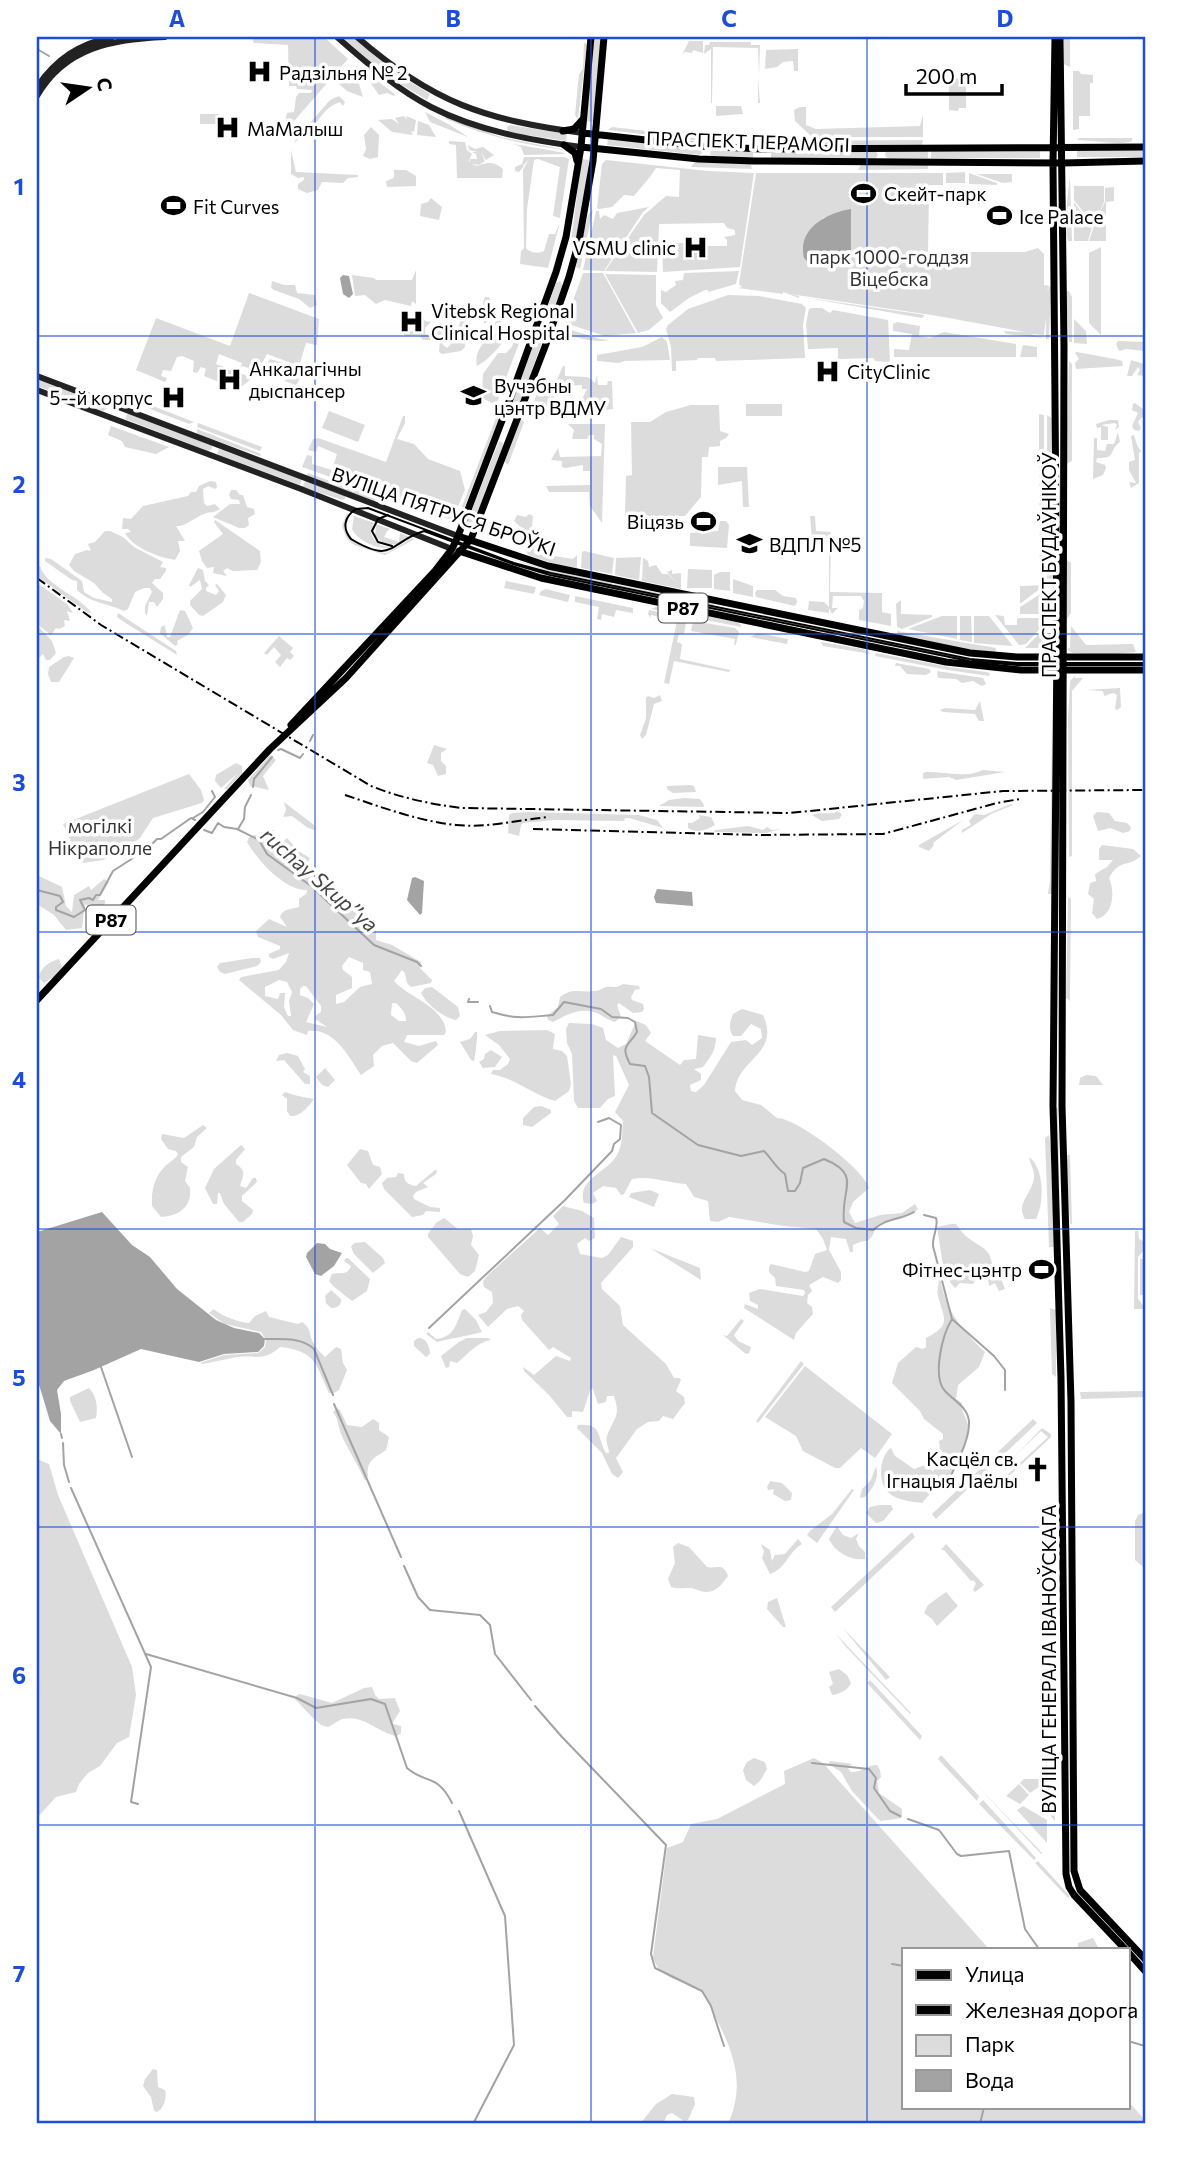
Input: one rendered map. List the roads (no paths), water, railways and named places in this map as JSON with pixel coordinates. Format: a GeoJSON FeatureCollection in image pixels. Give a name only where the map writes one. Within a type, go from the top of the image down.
{"type":"FeatureCollection","features":[{"type":"Feature","properties":{"kind":"main road"},"geometry":{"type":"LineString","coordinates":[[37,87],[45,75],[67,54],[91,42],[112,37]]}},
{"type":"Feature","properties":{"kind":"main road"},"geometry":{"type":"LineString","coordinates":[[37,96],[57,69],[83,50],[118,40],[165,37]]}},
{"type":"Feature","properties":{"kind":"main road","name":"ПРАСПЕКТ ПЕРАМОГІ"},"geometry":{"type":"LineString","coordinates":[[337,37],[394,84],[433,108],[496,132],[564,145],[699,159],[1042,163],[1145,161]]}},
{"type":"Feature","properties":{"kind":"main road","name":"ПРАСПЕКТ ПЕРАМОГІ"},"geometry":{"type":"LineString","coordinates":[[357,37],[401,73],[439,96],[511,122],[583,134],[700,146],[770,149],[1145,147]]}},
{"type":"Feature","properties":{"kind":"main road"},"geometry":{"type":"LineString","coordinates":[[458,536],[495,442],[566,237],[583,134],[591,37]]}},
{"type":"Feature","properties":{"kind":"main road"},"geometry":{"type":"LineString","coordinates":[[461,552],[471,540],[546,344],[579,241],[593,161],[604,37]]}},
{"type":"Feature","properties":{"kind":"main road","name":"ПРАСПЕКТ БУДАЎНІКОЎ"},"geometry":{"type":"LineString","coordinates":[[1055,37],[1053,163],[1061,641]]}},
{"type":"Feature","properties":{"kind":"main road","name":"ПРАСПЕКТ БУДАЎНІКОЎ"},"geometry":{"type":"LineString","coordinates":[[1060,37],[1063,163],[1061,671],[1059,819],[1053,935],[1057,948],[1062,1094]]}},
{"type":"Feature","properties":{"kind":"main road"},"geometry":{"type":"LineString","coordinates":[[383,75],[391,73],[391,65]]}},
{"type":"Feature","properties":{"kind":"main road"},"geometry":{"type":"LineString","coordinates":[[394,84],[394,76],[401,73]]}},
{"type":"Feature","properties":{"kind":"main road"},"geometry":{"type":"LineString","coordinates":[[496,132],[502,128],[500,119]]}},
{"type":"Feature","properties":{"kind":"main road"},"geometry":{"type":"LineString","coordinates":[[563,131],[574,129],[584,119]]}},
{"type":"Feature","properties":{"kind":"main road"},"geometry":{"type":"LineString","coordinates":[[597,120],[602,130],[610,136]]}},
{"type":"Feature","properties":{"kind":"main road"},"geometry":{"type":"LineString","coordinates":[[508,135],[505,127],[511,122]]}},
{"type":"Feature","properties":{"kind":"main road"},"geometry":{"type":"LineString","coordinates":[[1042,147],[1049,143],[1053,134]]}},
{"type":"Feature","properties":{"kind":"main road"},"geometry":{"type":"LineString","coordinates":[[1062,134],[1067,143],[1075,147]]}},
{"type":"Feature","properties":{"kind":"main road"},"geometry":{"type":"LineString","coordinates":[[564,145],[575,153],[579,165]]}},
{"type":"Feature","properties":{"kind":"main road"},"geometry":{"type":"LineString","coordinates":[[699,159],[704,153],[700,146]]}},
{"type":"Feature","properties":{"kind":"main road"},"geometry":{"type":"LineString","coordinates":[[713,146],[708,152],[713,159]]}},
{"type":"Feature","properties":{"kind":"main road"},"geometry":{"type":"LineString","coordinates":[[876,149],[880,155],[876,162]]}},
{"type":"Feature","properties":{"kind":"main road"},"geometry":{"type":"LineString","coordinates":[[887,149],[883,156],[887,161]]}},
{"type":"Feature","properties":{"kind":"main road"},"geometry":{"type":"LineString","coordinates":[[593,161],[600,154],[611,150]]}},
{"type":"Feature","properties":{"kind":"main road"},"geometry":{"type":"LineString","coordinates":[[1063,176],[1067,168],[1075,162]]}},
{"type":"Feature","properties":{"kind":"main road"},"geometry":{"type":"LineString","coordinates":[[1042,163],[1054,176]]}},
{"type":"Feature","properties":{"kind":"main road"},"geometry":{"type":"LineString","coordinates":[[566,237],[571,243],[579,241]]}},
{"type":"Feature","properties":{"kind":"main road"},"geometry":{"type":"LineString","coordinates":[[563,248],[570,245],[576,251]]}},
{"type":"Feature","properties":{"kind":"main road","name":"ВУЛІЦА ПЯТРУСЯ БРОЎКІ"},"geometry":{"type":"LineString","coordinates":[[37,376],[458,536],[548,566],[909,642],[990,655],[1145,657]]}},
{"type":"Feature","properties":{"kind":"main road","name":"ВУЛІЦА ПЯТРУСЯ БРОЎКІ"},"geometry":{"type":"LineString","coordinates":[[37,390],[461,552],[541,578],[860,645],[987,668],[1047,671],[1145,670]]}},
{"type":"Feature","properties":{"kind":"main road"},"geometry":{"type":"LineString","coordinates":[[500,428],[503,435],[512,433]]}},
{"type":"Feature","properties":{"kind":"main road"},"geometry":{"type":"LineString","coordinates":[[495,442],[503,439],[507,446]]}},
{"type":"Feature","properties":{"kind":"main road"},"geometry":{"type":"LineString","coordinates":[[207,453],[213,449],[211,443]]}},
{"type":"Feature","properties":{"kind":"main road"},"geometry":{"type":"LineString","coordinates":[[219,458],[216,450],[223,447]]}},
{"type":"Feature","properties":{"kind":"main road"},"geometry":{"type":"LineString","coordinates":[[340,504],[346,502],[346,494]]}},
{"type":"Feature","properties":{"kind":"main road","name":"Р87"},"geometry":{"type":"LineString","coordinates":[[372,643],[420,588],[452,548],[458,536]]}},
{"type":"Feature","properties":{"kind":"main road","name":"Р87"},"geometry":{"type":"LineString","coordinates":[[37,1000],[292,726],[461,552]]}},
{"type":"Feature","properties":{"kind":"main road"},"geometry":{"type":"LineString","coordinates":[[711,614],[716,609],[714,601]]}},
{"type":"Feature","properties":{"kind":"main road"},"geometry":{"type":"LineString","coordinates":[[723,616],[718,609],[725,603]]}},
{"type":"Feature","properties":{"kind":"main road"},"geometry":{"type":"LineString","coordinates":[[809,634],[815,629],[812,621]]}},
{"type":"Feature","properties":{"kind":"main road"},"geometry":{"type":"LineString","coordinates":[[860,645],[857,638],[863,632]]}},
{"type":"Feature","properties":{"kind":"main road"},"geometry":{"type":"LineString","coordinates":[[1045,657],[1061,641],[1069,652],[1082,657]]}},
{"type":"Feature","properties":{"kind":"main road"},"geometry":{"type":"LineString","coordinates":[[907,654],[913,649],[909,642]]}},
{"type":"Feature","properties":{"kind":"main road"},"geometry":{"type":"LineString","coordinates":[[1047,671],[1060,682],[1073,673],[1082,671]]}},
{"type":"Feature","properties":{"kind":"main road","name":"ПРАСПЕКТ БУДАЎНІКОЎ"},"geometry":{"type":"LineString","coordinates":[[1053,1093],[1057,948],[1062,935],[1058,831]]}},
{"type":"Feature","properties":{"kind":"main road"},"geometry":{"type":"LineString","coordinates":[[1053,935],[1058,940],[1062,935]]}},
{"type":"Feature","properties":{"kind":"main road","name":"ВУЛІЦА ГЕНЕРАЛА ІВАНОЎСКАГА"},"geometry":{"type":"LineString","coordinates":[[1053,1093],[1063,1289]]}},
{"type":"Feature","properties":{"kind":"main road","name":"ВУЛІЦА ГЕНЕРАЛА ІВАНОЎСКАГА"},"geometry":{"type":"LineString","coordinates":[[1062,1094],[1070,1854],[1066,1874],[1128,1948]]}},
{"type":"Feature","properties":{"kind":"main road"},"geometry":{"type":"LineString","coordinates":[[1130,1950],[1145,1959]]}},
{"type":"Feature","properties":{"kind":"main road"},"geometry":{"type":"LineString","coordinates":[[1130,1950],[1145,1971]]}},
{"type":"Feature","properties":{"kind":"water"},"geometry":{"type":"Polygon","coordinates":[[[851,209],[851,250],[846,250],[845,255],[840,256],[840,261],[807,261],[803,248],[809,231],[832,214],[851,209]]]}},
{"type":"Feature","properties":{"kind":"water"},"geometry":{"type":"Polygon","coordinates":[[[343,275],[349,276],[353,294],[349,298],[343,294],[340,278],[343,275]]]}},
{"type":"Feature","properties":{"kind":"water"},"geometry":{"type":"Polygon","coordinates":[[[412,878],[424,881],[420,915],[407,900],[412,878]]]}},
{"type":"Feature","properties":{"kind":"water"},"geometry":{"type":"Polygon","coordinates":[[[657,889],[692,892],[693,906],[656,903],[654,897],[657,889]]]}},
{"type":"Feature","properties":{"kind":"water"},"geometry":{"type":"Polygon","coordinates":[[[102,1212],[132,1245],[150,1257],[177,1289],[216,1320],[234,1328],[259,1333],[265,1339],[264,1346],[258,1352],[224,1354],[199,1362],[141,1349],[64,1381],[57,1390],[61,1434],[50,1421],[37,1378],[37,1232],[102,1212]]]}},
{"type":"Feature","properties":{"kind":"water"},"geometry":{"type":"Polygon","coordinates":[[[317,1243],[342,1253],[334,1266],[321,1276],[315,1274],[306,1257],[317,1243]]]}},
{"type":"Feature","properties":{"kind":"waterway"},"geometry":{"type":"LineString","coordinates":[[37,49],[49,56]]}},
{"type":"Feature","properties":{"kind":"waterway"},"geometry":{"type":"LineString","coordinates":[[310,741],[313,735]]}},
{"type":"Feature","properties":{"kind":"waterway"},"geometry":{"type":"LineString","coordinates":[[278,750],[300,758],[303,754]]}},
{"type":"Feature","properties":{"kind":"waterway"},"geometry":{"type":"LineString","coordinates":[[253,787],[254,779],[272,757]]}},
{"type":"Feature","properties":{"kind":"waterway"},"geometry":{"type":"LineString","coordinates":[[193,818],[203,812],[215,797],[212,791]]}},
{"type":"Feature","properties":{"kind":"waterway"},"geometry":{"type":"LineString","coordinates":[[238,829],[251,795]]}},
{"type":"Feature","properties":{"kind":"waterway","name":"ruchay Skup’’ya"},"geometry":{"type":"LineString","coordinates":[[37,890],[60,896],[63,902],[56,910],[74,917],[85,910],[80,900],[93,900],[96,895],[100,895],[113,871],[147,849],[157,839],[161,839],[191,818],[195,820]]}},
{"type":"Feature","properties":{"kind":"waterway","name":"ruchay Skup’’ya"},"geometry":{"type":"LineString","coordinates":[[204,830],[212,833],[218,823],[259,840],[267,854],[311,886],[374,945],[421,966]]}},
{"type":"Feature","properties":{"kind":"waterway","name":"ruchay Skup’’ya"},"geometry":{"type":"LineString","coordinates":[[469,999],[468,1002],[478,1002]]}},
{"type":"Feature","properties":{"kind":"waterway","name":"ruchay Skup’’ya"},"geometry":{"type":"LineString","coordinates":[[490,1006],[492,1012],[529,1017],[553,1015],[564,1002],[601,1009],[612,1017],[628,1018],[635,1022],[637,1032],[626,1046],[626,1053],[630,1064],[645,1066],[649,1077],[652,1113],[698,1145],[741,1156],[764,1151],[785,1174],[788,1191],[795,1191],[803,1168],[824,1159],[836,1165],[843,1171],[847,1184],[844,1222],[856,1228],[873,1230],[883,1223],[914,1212]]}},
{"type":"Feature","properties":{"kind":"waterway"},"geometry":{"type":"LineString","coordinates":[[429,1328],[565,1200],[612,1151],[614,1144],[620,1139],[621,1125],[609,1118],[598,1122]]}},
{"type":"Feature","properties":{"kind":"waterway","name":"ruchay Skup’’ya"},"geometry":{"type":"LineString","coordinates":[[924,1215],[936,1218],[933,1246],[952,1319],[942,1345],[939,1376],[941,1385],[963,1408],[969,1421],[965,1443],[950,1478]]}},
{"type":"Feature","properties":{"kind":"waterway"},"geometry":{"type":"LineString","coordinates":[[952,1319],[994,1356],[1005,1370],[1005,1390]]}},
{"type":"Feature","properties":{"kind":"waterway"},"geometry":{"type":"LineString","coordinates":[[265,1339],[304,1342],[314,1349],[333,1395]]}},
{"type":"Feature","properties":{"kind":"waterway"},"geometry":{"type":"LineString","coordinates":[[101,1367],[132,1457]]}},
{"type":"Feature","properties":{"kind":"waterway"},"geometry":{"type":"LineString","coordinates":[[334,1404],[401,1557]]}},
{"type":"Feature","properties":{"kind":"waterway"},"geometry":{"type":"LineString","coordinates":[[61,1434],[62,1438]]}},
{"type":"Feature","properties":{"kind":"waterway"},"geometry":{"type":"LineString","coordinates":[[63,1443],[64,1465],[69,1482]]}},
{"type":"Feature","properties":{"kind":"waterway"},"geometry":{"type":"LineString","coordinates":[[71,1488],[151,1667],[131,1802],[138,1804]]}},
{"type":"Feature","properties":{"kind":"waterway"},"geometry":{"type":"LineString","coordinates":[[404,1566],[418,1597],[430,1610],[480,1615],[490,1625],[495,1654],[531,1700]]}},
{"type":"Feature","properties":{"kind":"waterway"},"geometry":{"type":"LineString","coordinates":[[146,1654],[297,1698],[316,1708],[371,1699],[385,1704],[407,1768],[436,1783],[452,1803]]}},
{"type":"Feature","properties":{"kind":"waterway"},"geometry":{"type":"LineString","coordinates":[[535,1706],[666,1845],[651,1954],[655,1968],[702,1991],[711,2006],[724,2046]]}},
{"type":"Feature","properties":{"kind":"waterway"},"geometry":{"type":"LineString","coordinates":[[812,1763],[869,1769],[876,1778],[874,1788],[890,1811],[900,1816]]}},
{"type":"Feature","properties":{"kind":"waterway"},"geometry":{"type":"LineString","coordinates":[[459,1811],[505,1916],[514,2045],[473,2124]]}},
{"type":"Feature","properties":{"kind":"waterway"},"geometry":{"type":"LineString","coordinates":[[908,1819],[939,1830],[961,1856],[1009,1851],[1025,1929],[1038,1948]]}},
{"type":"Feature","properties":{"kind":"waterway"},"geometry":{"type":"LineString","coordinates":[[892,1964],[902,1966]]}},
{"type":"Feature","properties":{"kind":"waterway"},"geometry":{"type":"LineString","coordinates":[[1130,2042],[1145,2046]]}},
{"type":"Feature","properties":{"kind":"waterway"},"geometry":{"type":"LineString","coordinates":[[980,2124],[984,2108]]}},
{"type":"Feature","properties":{"kind":"waterway"},"geometry":{"type":"LineString","coordinates":[[954,2124],[965,2124]]}},
{"type":"Feature","properties":{"kind":"tram line"},"geometry":{"type":"LineString","coordinates":[[1145,663],[1017,663],[970,659],[551,573],[514,563],[368,508],[356,509],[346,523],[346,531],[351,539],[376,550],[390,549],[424,531],[513,564],[550,575],[969,661],[1017,665],[1145,665]]}},
{"type":"Feature","properties":{"kind":"tram line"},"geometry":{"type":"LineString","coordinates":[[388,515],[378,519],[372,531],[378,542],[392,546]]}},
{"type":"Feature","properties":{"kind":"railway"},"geometry":{"type":"LineString","coordinates":[[37,578],[101,625],[371,786],[427,802],[462,808],[790,813],[1003,791],[1145,790]]}},
{"type":"Feature","properties":{"kind":"railway"},"geometry":{"type":"LineString","coordinates":[[345,795],[414,817],[456,825],[491,825],[549,817]]}},
{"type":"Feature","properties":{"kind":"railway"},"geometry":{"type":"LineString","coordinates":[[533,829],[757,835],[883,834],[1020,799]]}},
{"type":"Feature","properties":{"kind":"place","name":"Радзільня № 2"},"geometry":{"type":"Point","coordinates":[259,72]}},
{"type":"Feature","properties":{"kind":"place","name":"МаМалыш"},"geometry":{"type":"Point","coordinates":[227,128]}},
{"type":"Feature","properties":{"kind":"place","name":"Скейт-парк"},"geometry":{"type":"Point","coordinates":[864,193]}},
{"type":"Feature","properties":{"kind":"place","name":"Fit Curves"},"geometry":{"type":"Point","coordinates":[173,206]}},
{"type":"Feature","properties":{"kind":"place","name":"Ice Palace"},"geometry":{"type":"Point","coordinates":[999,216]}},
{"type":"Feature","properties":{"kind":"place","name":"VSMU clinic"},"geometry":{"type":"Point","coordinates":[696,247]}},
{"type":"Feature","properties":{"kind":"place","name":"Vitebsk Regional Clinical Hospital"},"geometry":{"type":"Point","coordinates":[411,321]}},
{"type":"Feature","properties":{"kind":"place","name":"CityClinic"},"geometry":{"type":"Point","coordinates":[827,371]}},
{"type":"Feature","properties":{"kind":"place","name":"Анкалагічны дыспансер"},"geometry":{"type":"Point","coordinates":[229,379]}},
{"type":"Feature","properties":{"kind":"place","name":"Вучэбны цэнтр ВДМУ"},"geometry":{"type":"Point","coordinates":[474,396]}},
{"type":"Feature","properties":{"kind":"place","name":"5--й корпус"},"geometry":{"type":"Point","coordinates":[173,397]}},
{"type":"Feature","properties":{"kind":"place","name":"Віцязь"},"geometry":{"type":"Point","coordinates":[704,521]}},
{"type":"Feature","properties":{"kind":"place","name":"ВДПЛ №5"},"geometry":{"type":"Point","coordinates":[749,544]}},
{"type":"Feature","properties":{"kind":"place","name":"Фітнес-цэнтр"},"geometry":{"type":"Point","coordinates":[1042,1269]}},
{"type":"Feature","properties":{"kind":"place","name":"Касцёл св. Ігнацыя Лаёлы"},"geometry":{"type":"Point","coordinates":[1038,1469]}},
{"type":"Feature","properties":{"kind":"park label","name":"парк 1000-годдзя Віцебска"},"geometry":{"type":"Point","coordinates":[889,267]}},
{"type":"Feature","properties":{"kind":"park label","name":"могілкі Нікраполле"},"geometry":{"type":"Point","coordinates":[100,836]}}]}
